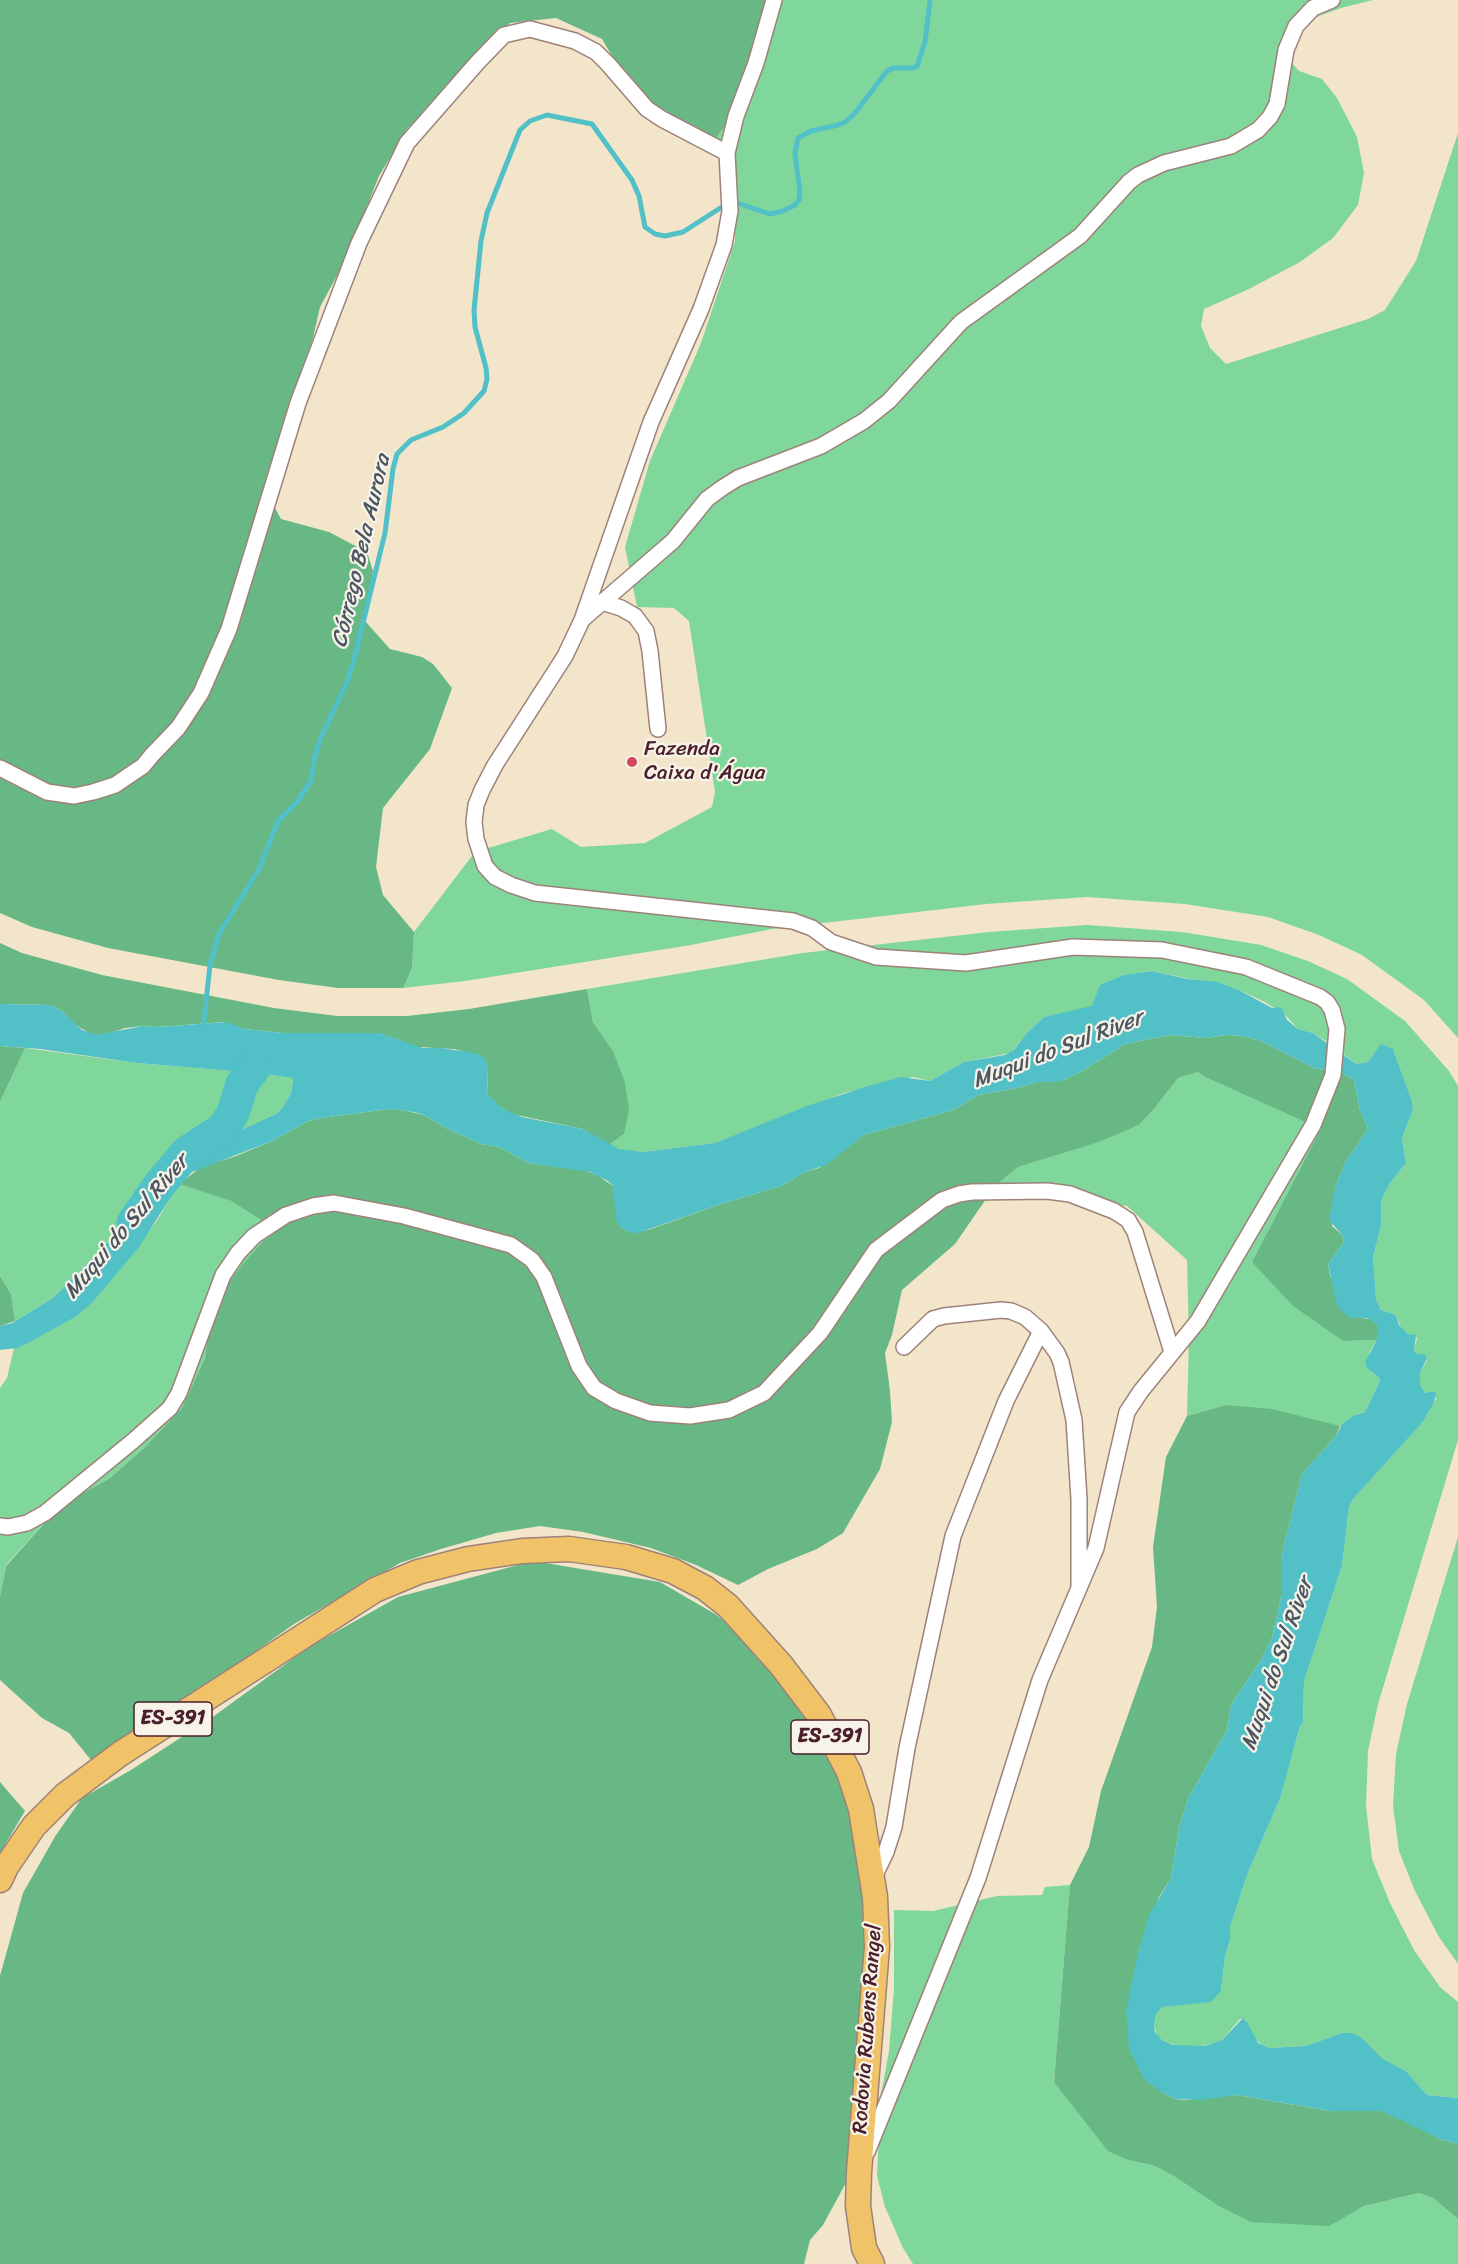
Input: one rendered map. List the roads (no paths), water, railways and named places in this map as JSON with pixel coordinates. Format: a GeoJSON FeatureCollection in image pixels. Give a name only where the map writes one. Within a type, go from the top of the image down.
{"type":"FeatureCollection","features":[{"type":"Feature","properties":{"kind":"main road","name":"Rodovia Rubens Rangel"},"geometry":{"type":"LineString","coordinates":[[0,1880],[6,1867],[34,1826],[64,1795],[120,1754],[375,1590],[418,1572],[468,1559],[522,1551],[569,1550],[626,1557],[672,1571],[705,1588],[728,1606],[781,1665],[819,1715],[849,1772],[861,1809],[873,1881],[877,1947],[858,2206],[864,2248],[872,2264]]}},
{"type":"Feature","properties":{"kind":"street"},"geometry":{"type":"LineString","coordinates":[[774,0],[756,63],[736,116],[727,153],[730,211],[724,245],[701,309],[651,422],[582,620],[554,674],[495,765],[476,805],[476,839],[485,866],[495,877],[535,893],[793,921],[813,928],[831,942],[876,957],[966,963],[1072,947],[1162,950],[1246,967],[1320,997],[1332,1010],[1337,1029],[1333,1076],[1307,1136],[1198,1321],[1140,1391],[1127,1412],[1096,1548],[1040,1680],[978,1878],[859,2172]]}},
{"type":"Feature","properties":{"kind":"street"},"geometry":{"type":"LineString","coordinates":[[582,620],[673,541],[701,505],[722,488],[738,478],[821,446],[864,421],[889,401],[961,322],[1080,236],[1138,175],[1164,163],[1231,146],[1258,130],[1270,117],[1277,104],[1286,50],[1296,26],[1313,9],[1332,0]]}},
{"type":"Feature","properties":{"kind":"street"},"geometry":{"type":"LineString","coordinates":[[0,768],[48,792],[74,796],[93,792],[115,785],[143,766],[178,728],[201,693],[229,629],[298,403],[359,243],[407,143],[504,35],[530,29],[575,41],[602,58],[647,108],[662,119],[727,153]]}},
{"type":"Feature","properties":{"kind":"street"},"geometry":{"type":"LineString","coordinates":[[602,602],[621,608],[635,616],[646,631],[651,651],[658,729]]}},
{"type":"Feature","properties":{"kind":"street"},"geometry":{"type":"LineString","coordinates":[[0,1526],[8,1527],[27,1523],[45,1513],[170,1408],[179,1393],[222,1275],[254,1236],[286,1215],[313,1206],[334,1203],[404,1216],[511,1245],[532,1260],[544,1277],[579,1366],[594,1388],[616,1401],[650,1413],[690,1416],[729,1410],[764,1393],[820,1333],[876,1250],[942,1200],[972,1192],[1047,1191],[1070,1194],[1114,1211],[1128,1220],[1135,1232],[1172,1352]]}},
{"type":"Feature","properties":{"kind":"street"},"geometry":{"type":"LineString","coordinates":[[904,1347],[933,1319],[1001,1310],[1011,1311],[1025,1317],[1041,1331],[1057,1353],[1074,1420],[1079,1499],[1079,1588]]}},
{"type":"Feature","properties":{"kind":"street"},"geometry":{"type":"LineString","coordinates":[[873,1881],[894,1827],[907,1748],[953,1536],[1006,1401],[1041,1331]]}},
{"type":"Feature","properties":{"kind":"water"},"geometry":{"type":"Polygon","coordinates":[[[1152,971],[1187,979],[1218,982],[1239,990],[1272,1008],[1281,1007],[1287,1020],[1298,1029],[1313,1033],[1356,1064],[1368,1062],[1381,1044],[1393,1049],[1412,1101],[1413,1110],[1402,1138],[1406,1163],[1390,1183],[1381,1201],[1381,1226],[1373,1257],[1376,1299],[1381,1310],[1396,1315],[1399,1325],[1408,1334],[1416,1335],[1414,1351],[1424,1354],[1427,1358],[1420,1373],[1420,1385],[1425,1393],[1434,1391],[1436,1394],[1434,1403],[1422,1423],[1354,1498],[1349,1507],[1342,1566],[1304,1681],[1303,1723],[1300,1726],[1281,1796],[1247,1875],[1230,1927],[1230,1940],[1225,1956],[1221,1991],[1211,2002],[1163,2007],[1156,2014],[1155,2032],[1162,2040],[1173,2045],[1205,2046],[1222,2040],[1243,2018],[1258,2043],[1269,2048],[1306,2046],[1342,2033],[1352,2033],[1362,2038],[1383,2059],[1406,2071],[1427,2095],[1458,2098],[1458,2144],[1440,2139],[1382,2111],[1330,2111],[1237,2095],[1201,2100],[1175,2099],[1144,2079],[1129,2049],[1126,2011],[1138,1953],[1150,1913],[1171,1878],[1179,1828],[1188,1799],[1227,1730],[1231,1706],[1261,1660],[1272,1638],[1281,1597],[1281,1558],[1302,1474],[1336,1436],[1342,1424],[1355,1415],[1365,1412],[1380,1381],[1367,1368],[1365,1362],[1377,1340],[1377,1324],[1368,1318],[1351,1318],[1342,1312],[1336,1302],[1328,1264],[1344,1242],[1342,1235],[1329,1220],[1335,1188],[1346,1161],[1368,1129],[1360,1110],[1354,1080],[1342,1073],[1314,1068],[1261,1041],[1243,1036],[1226,1035],[1206,1038],[1170,1035],[1125,1044],[1064,1080],[1036,1082],[979,1095],[953,1110],[864,1135],[826,1165],[805,1172],[781,1186],[638,1233],[631,1233],[620,1227],[616,1219],[613,1186],[590,1172],[529,1163],[499,1147],[481,1144],[414,1112],[389,1109],[321,1118],[308,1121],[272,1141],[192,1172],[179,1184],[139,1247],[92,1303],[77,1316],[28,1343],[17,1348],[0,1350],[0,1326],[12,1323],[53,1298],[97,1254],[179,1163],[219,1140],[276,1114],[291,1093],[293,1080],[256,1073],[137,1063],[40,1049],[0,1046],[0,1004],[51,1005],[62,1011],[82,1030],[96,1035],[143,1026],[226,1022],[245,1029],[283,1033],[379,1033],[423,1048],[475,1053],[483,1057],[487,1064],[488,1095],[503,1109],[522,1117],[583,1129],[619,1149],[643,1152],[715,1143],[807,1106],[868,1086],[901,1077],[930,1081],[964,1062],[1005,1055],[1014,1050],[1026,1034],[1044,1017],[1092,1006],[1100,985],[1123,975],[1152,971]]]}},
{"type":"Feature","properties":{"kind":"waterway","name":"Córrego Bela Aurora"},"geometry":{"type":"LineString","coordinates":[[203,1029],[210,965],[219,934],[259,869],[278,821],[297,802],[311,781],[321,737],[347,682],[385,533],[397,454],[411,440],[443,427],[464,413],[484,391],[487,379],[486,368],[475,327],[474,310],[481,241],[487,213],[520,130],[530,121],[547,115],[592,124],[632,180],[639,196],[645,227],[655,234],[665,236],[683,232],[728,203],[740,204],[770,214],[783,211],[795,205],[799,200],[795,154],[798,138],[811,131],[845,122],[855,113],[887,71],[894,68],[917,66],[925,42],[930,0]]}},
{"type":"Feature","properties":{"kind":"waterway","name":"Muqui do Sul River"},"geometry":{"type":"LineString","coordinates":[[133,1223],[160,1184],[187,1152],[224,1128],[233,1113],[242,1084],[254,1068]]}},
{"type":"Feature","properties":{"kind":"place","name":"Fazenda Caixa d'Água"},"geometry":{"type":"Point","coordinates":[632,762]}}]}
